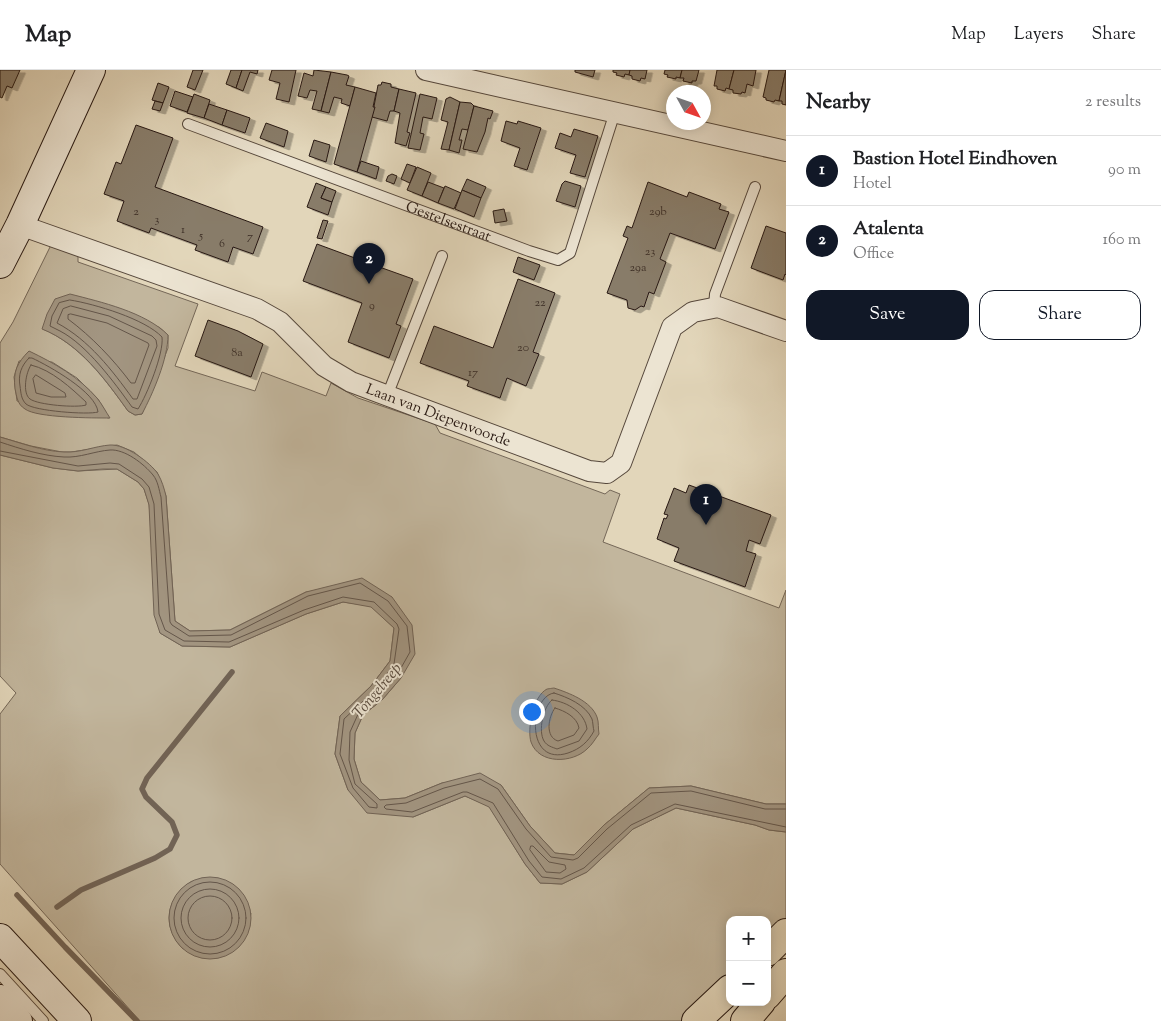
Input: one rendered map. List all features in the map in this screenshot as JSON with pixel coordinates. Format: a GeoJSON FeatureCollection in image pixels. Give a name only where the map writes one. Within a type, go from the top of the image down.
{"type":"FeatureCollection","features":[{"type":"Feature","properties":{"kind":"highway"},"geometry":{"type":"LineString","coordinates":[[771,948],[786,934]]}},
{"type":"Feature","properties":{"kind":"highway"},"geometry":{"type":"LineString","coordinates":[[771,990],[786,973]]}},
{"type":"Feature","properties":{"kind":"highway"},"geometry":{"type":"LineString","coordinates":[[696,1021],[726,993]]}},
{"type":"Feature","properties":{"kind":"highway"},"geometry":{"type":"LineString","coordinates":[[745,1021],[758,1006]]}},
{"type":"Feature","properties":{"kind":"main road"},"geometry":{"type":"LineString","coordinates":[[0,264],[20,225],[91,70]]}},
{"type":"Feature","properties":{"kind":"main road"},"geometry":{"type":"LineString","coordinates":[[0,938],[77,1021]]}},
{"type":"Feature","properties":{"kind":"main road"},"geometry":{"type":"LineString","coordinates":[[0,999],[18,1021]]}},
{"type":"Feature","properties":{"kind":"street"},"geometry":{"type":"LineString","coordinates":[[426,70],[786,151]]}},
{"type":"Feature","properties":{"kind":"street","name":"Laan van Diepenvoorde"},"geometry":{"type":"LineString","coordinates":[[20,225],[257,309],[280,322],[324,366],[351,382],[589,471],[607,473],[621,463],[672,327],[692,312],[718,307],[786,331]]}},
{"type":"Feature","properties":{"kind":"lane","name":"Gestelsestraat"},"geometry":{"type":"LineString","coordinates":[[188,124],[529,251],[558,260],[570,253],[615,112]]}},
{"type":"Feature","properties":{"kind":"lane"},"geometry":{"type":"LineString","coordinates":[[714,308],[715,294],[756,187]]}},
{"type":"Feature","properties":{"kind":"lane"},"geometry":{"type":"LineString","coordinates":[[387,396],[442,256]]}},
{"type":"Feature","properties":{"kind":"lane"},"geometry":{"type":"LineString","coordinates":[[0,974],[43,1021]]}},
{"type":"Feature","properties":{"kind":"shaded area"},"geometry":{"type":"Polygon","coordinates":[[[52,243],[78,254],[78,262],[198,304],[175,366],[255,391],[262,372],[326,396],[331,383],[358,398],[435,424],[440,433],[605,494],[610,490],[620,494],[603,542],[779,608],[786,590],[786,804],[766,804],[691,786],[649,788],[604,825],[574,855],[555,853],[530,826],[501,785],[442,783],[405,798],[380,800],[361,782],[354,759],[355,733],[363,715],[382,700],[401,678],[392,597],[306,592],[230,630],[190,631],[175,621],[166,496],[157,472],[134,452],[117,445],[62,452],[0,437],[0,343],[13,322],[52,243]],[[159,327],[43,329],[69,344],[91,364],[128,411],[135,415],[142,414],[168,348],[168,335],[159,327]],[[19,361],[14,377],[17,401],[109,418],[98,399],[77,378],[52,362],[19,361]]]}},
{"type":"Feature","properties":{"kind":"shaded area"},"geometry":{"type":"Polygon","coordinates":[[[0,455],[53,468],[78,471],[117,469],[138,482],[144,489],[149,504],[160,633],[182,646],[230,647],[306,614],[343,602],[371,606],[394,628],[390,661],[371,686],[340,716],[335,754],[348,790],[413,817],[465,796],[489,806],[525,864],[540,883],[562,884],[587,872],[633,829],[676,808],[755,825],[769,830],[786,832],[786,919],[771,934],[771,916],[726,916],[726,979],[682,1021],[140,1021],[0,864],[0,714],[16,693],[0,676],[0,455]],[[192,881],[183,888],[172,904],[169,922],[171,931],[183,949],[248,932],[251,913],[192,881]]]}},
{"type":"Feature","properties":{"kind":"water"},"geometry":{"type":"Polygon","coordinates":[[[70,294],[109,304],[135,314],[168,335],[163,365],[142,414],[135,415],[128,411],[101,375],[80,353],[56,336],[42,329],[55,299],[70,294]]]}},
{"type":"Feature","properties":{"kind":"water"},"geometry":{"type":"Polygon","coordinates":[[[29,351],[57,366],[82,383],[97,398],[110,418],[53,416],[31,412],[22,407],[15,389],[15,372],[21,359],[29,351]]]}},
{"type":"Feature","properties":{"kind":"water","name":"Tongelreep"},"geometry":{"type":"Polygon","coordinates":[[[0,437],[40,448],[64,452],[116,445],[137,455],[154,469],[161,479],[166,496],[175,621],[190,631],[230,630],[306,592],[362,578],[392,597],[412,625],[415,654],[401,678],[382,700],[363,715],[355,733],[354,759],[361,782],[380,800],[405,798],[442,783],[480,773],[501,785],[530,826],[555,853],[574,855],[604,825],[649,788],[691,786],[766,804],[786,804],[786,832],[769,830],[755,825],[676,808],[633,829],[587,872],[562,884],[540,883],[525,864],[489,807],[465,796],[413,817],[367,813],[348,790],[335,754],[340,716],[371,686],[390,661],[394,628],[371,607],[343,602],[306,614],[230,647],[182,646],[160,633],[154,615],[149,505],[144,489],[138,482],[117,469],[78,471],[53,468],[0,455],[0,437]]]}},
{"type":"Feature","properties":{"kind":"water"},"geometry":{"type":"Polygon","coordinates":[[[554,688],[585,702],[594,711],[598,721],[599,734],[590,746],[581,754],[565,759],[549,758],[541,755],[535,749],[530,736],[532,713],[538,698],[547,689],[554,688]]]}},
{"type":"Feature","properties":{"kind":"water"},"geometry":{"type":"Polygon","coordinates":[[[210,877],[226,880],[239,889],[248,902],[251,918],[248,934],[239,947],[226,956],[210,959],[194,956],[181,947],[172,934],[169,918],[172,902],[181,889],[194,880],[210,877]]]}},
{"type":"Feature","properties":{"kind":"building"},"geometry":{"type":"Polygon","coordinates":[[[0,70],[20,70],[12,88],[7,86],[2,98],[0,97],[0,70]]]}},
{"type":"Feature","properties":{"kind":"building"},"geometry":{"type":"Polygon","coordinates":[[[193,70],[203,70],[195,90],[187,87],[193,70]]]}},
{"type":"Feature","properties":{"kind":"building"},"geometry":{"type":"Polygon","coordinates":[[[231,70],[242,70],[236,88],[226,84],[231,70]]]}},
{"type":"Feature","properties":{"kind":"building"},"geometry":{"type":"Polygon","coordinates":[[[242,70],[258,70],[257,74],[250,72],[243,91],[236,88],[242,70]]]}},
{"type":"Feature","properties":{"kind":"building"},"geometry":{"type":"Polygon","coordinates":[[[272,70],[296,70],[289,102],[276,99],[280,83],[269,80],[272,70]]]}},
{"type":"Feature","properties":{"kind":"building"},"geometry":{"type":"Polygon","coordinates":[[[314,70],[331,72],[321,111],[312,109],[317,91],[310,90],[307,98],[298,96],[304,73],[313,76],[314,70]]]}},
{"type":"Feature","properties":{"kind":"building"},"geometry":{"type":"Polygon","coordinates":[[[575,70],[595,70],[593,77],[575,72],[575,70]]]}},
{"type":"Feature","properties":{"kind":"building"},"geometry":{"type":"Polygon","coordinates":[[[613,70],[630,70],[629,75],[625,74],[624,77],[616,75],[617,73],[613,72],[613,70]]]}},
{"type":"Feature","properties":{"kind":"building"},"geometry":{"type":"Polygon","coordinates":[[[630,70],[647,70],[645,79],[641,78],[640,81],[632,79],[632,76],[629,75],[630,70]]]}},
{"type":"Feature","properties":{"kind":"building"},"geometry":{"type":"Polygon","coordinates":[[[665,70],[682,70],[680,78],[667,77],[668,75],[664,74],[665,70]]]}},
{"type":"Feature","properties":{"kind":"building"},"geometry":{"type":"Polygon","coordinates":[[[682,70],[699,70],[696,81],[692,81],[692,83],[683,81],[684,78],[680,78],[682,70]]]}},
{"type":"Feature","properties":{"kind":"building"},"geometry":{"type":"Polygon","coordinates":[[[717,70],[734,70],[729,89],[726,88],[725,91],[714,86],[717,70]]]}},
{"type":"Feature","properties":{"kind":"building"},"geometry":{"type":"Polygon","coordinates":[[[734,70],[756,70],[753,86],[747,84],[745,93],[733,93],[733,90],[729,89],[734,70]]]}},
{"type":"Feature","properties":{"kind":"building"},"geometry":{"type":"Polygon","coordinates":[[[769,70],[786,70],[779,101],[766,100],[763,97],[769,70]]]}},
{"type":"Feature","properties":{"kind":"building"},"geometry":{"type":"Polygon","coordinates":[[[786,70],[786,105],[779,101],[786,70]]]}},
{"type":"Feature","properties":{"kind":"building"},"geometry":{"type":"Polygon","coordinates":[[[331,72],[349,76],[346,85],[355,87],[350,106],[341,103],[342,99],[334,97],[329,113],[321,111],[331,72]]]}},
{"type":"Feature","properties":{"kind":"building"},"geometry":{"type":"Polygon","coordinates":[[[382,82],[391,84],[391,87],[399,89],[394,111],[390,111],[387,121],[372,117],[378,85],[381,85],[382,82]]]}},
{"type":"Feature","properties":{"kind":"building"},"geometry":{"type":"Polygon","coordinates":[[[158,83],[169,87],[163,103],[152,100],[158,83]]]}},
{"type":"Feature","properties":{"kind":"building"},"geometry":{"type":"Polygon","coordinates":[[[355,87],[376,93],[373,107],[375,107],[357,172],[334,164],[355,87]]]}},
{"type":"Feature","properties":{"kind":"building"},"geometry":{"type":"Polygon","coordinates":[[[399,89],[416,93],[407,132],[410,133],[406,146],[395,143],[400,113],[394,111],[399,89]]]}},
{"type":"Feature","properties":{"kind":"building"},"geometry":{"type":"Polygon","coordinates":[[[175,91],[193,97],[187,112],[170,106],[175,91]]]}},
{"type":"Feature","properties":{"kind":"building"},"geometry":{"type":"Polygon","coordinates":[[[194,94],[210,100],[204,118],[187,113],[194,94]]]}},
{"type":"Feature","properties":{"kind":"building"},"geometry":{"type":"Polygon","coordinates":[[[420,94],[437,98],[432,119],[423,117],[420,133],[424,134],[420,150],[408,148],[420,94]]]}},
{"type":"Feature","properties":{"kind":"building"},"geometry":{"type":"Polygon","coordinates":[[[450,97],[460,102],[449,150],[441,149],[448,122],[441,120],[446,99],[450,97]]]}},
{"type":"Feature","properties":{"kind":"building"},"geometry":{"type":"Polygon","coordinates":[[[155,101],[163,103],[160,111],[152,109],[155,101]]]}},
{"type":"Feature","properties":{"kind":"building"},"geometry":{"type":"Polygon","coordinates":[[[460,102],[471,103],[474,106],[468,130],[462,129],[459,140],[462,140],[459,153],[449,150],[460,102]]]}},
{"type":"Feature","properties":{"kind":"building"},"geometry":{"type":"Polygon","coordinates":[[[209,104],[227,110],[222,125],[204,118],[209,104]]]}},
{"type":"Feature","properties":{"kind":"building"},"geometry":{"type":"Polygon","coordinates":[[[474,106],[493,111],[490,119],[488,118],[477,152],[463,149],[474,106]]]}},
{"type":"Feature","properties":{"kind":"building"},"geometry":{"type":"Polygon","coordinates":[[[227,110],[250,118],[245,133],[222,125],[227,110]]]}},
{"type":"Feature","properties":{"kind":"building"},"geometry":{"type":"Polygon","coordinates":[[[506,121],[517,124],[518,121],[541,128],[527,170],[514,166],[520,148],[501,141],[506,121]]]}},
{"type":"Feature","properties":{"kind":"building"},"geometry":{"type":"Polygon","coordinates":[[[266,123],[288,131],[284,147],[260,138],[266,123]]]}},
{"type":"Feature","properties":{"kind":"building"},"geometry":{"type":"Polygon","coordinates":[[[136,125],[173,138],[155,187],[263,227],[253,254],[233,247],[228,262],[195,250],[197,245],[151,228],[149,233],[117,221],[124,201],[104,194],[116,162],[121,164],[136,125]]]}},
{"type":"Feature","properties":{"kind":"building"},"geometry":{"type":"Polygon","coordinates":[[[574,129],[598,136],[585,177],[570,173],[576,155],[555,148],[560,133],[571,137],[574,129]]]}},
{"type":"Feature","properties":{"kind":"building"},"geometry":{"type":"Polygon","coordinates":[[[314,140],[330,145],[326,162],[309,156],[314,140]]]}},
{"type":"Feature","properties":{"kind":"building"},"geometry":{"type":"Polygon","coordinates":[[[361,161],[379,167],[376,179],[357,172],[361,161]]]}},
{"type":"Feature","properties":{"kind":"building"},"geometry":{"type":"Polygon","coordinates":[[[407,164],[416,167],[410,183],[401,179],[407,164]]]}},
{"type":"Feature","properties":{"kind":"building"},"geometry":{"type":"Polygon","coordinates":[[[417,167],[431,173],[422,196],[407,190],[417,167]]]}},
{"type":"Feature","properties":{"kind":"building"},"geometry":{"type":"Polygon","coordinates":[[[392,174],[397,176],[394,184],[386,181],[388,176],[392,174]]]}},
{"type":"Feature","properties":{"kind":"building"},"geometry":{"type":"Polygon","coordinates":[[[467,179],[486,187],[481,198],[462,190],[467,179]]]}},
{"type":"Feature","properties":{"kind":"building"},"geometry":{"type":"Polygon","coordinates":[[[565,181],[581,186],[575,207],[556,201],[562,184],[565,181]]]}},
{"type":"Feature","properties":{"kind":"building"},"geometry":{"type":"Polygon","coordinates":[[[428,182],[444,188],[438,203],[422,196],[428,182]]]}},
{"type":"Feature","properties":{"kind":"building"},"geometry":{"type":"Polygon","coordinates":[[[648,182],[687,197],[689,192],[721,204],[719,209],[729,212],[715,249],[670,233],[660,259],[666,262],[654,294],[649,292],[644,307],[641,306],[635,310],[628,308],[627,300],[607,293],[628,238],[623,236],[627,226],[632,228],[648,182]]]}},
{"type":"Feature","properties":{"kind":"building"},"geometry":{"type":"Polygon","coordinates":[[[316,183],[326,187],[321,198],[332,202],[328,215],[307,207],[316,183]]]}},
{"type":"Feature","properties":{"kind":"building"},"geometry":{"type":"Polygon","coordinates":[[[445,186],[461,193],[454,209],[438,203],[445,186]]]}},
{"type":"Feature","properties":{"kind":"building"},"geometry":{"type":"Polygon","coordinates":[[[326,187],[336,191],[332,202],[321,198],[326,187]]]}},
{"type":"Feature","properties":{"kind":"building"},"geometry":{"type":"Polygon","coordinates":[[[462,190],[481,198],[474,217],[455,209],[462,190]]]}},
{"type":"Feature","properties":{"kind":"building"},"geometry":{"type":"Polygon","coordinates":[[[504,209],[507,221],[495,223],[493,211],[504,209]]]}},
{"type":"Feature","properties":{"kind":"building"},"geometry":{"type":"Polygon","coordinates":[[[323,220],[328,221],[322,239],[317,238],[323,220]]]}},
{"type":"Feature","properties":{"kind":"building"},"geometry":{"type":"Polygon","coordinates":[[[766,226],[786,233],[786,275],[783,280],[751,268],[766,226]]]}},
{"type":"Feature","properties":{"kind":"building"},"geometry":{"type":"Polygon","coordinates":[[[317,244],[363,261],[362,266],[370,269],[371,264],[413,279],[396,324],[401,326],[389,358],[348,342],[362,303],[303,281],[317,244]]]}},
{"type":"Feature","properties":{"kind":"building"},"geometry":{"type":"Polygon","coordinates":[[[518,257],[540,265],[534,280],[513,272],[518,257]]]}},
{"type":"Feature","properties":{"kind":"building"},"geometry":{"type":"Polygon","coordinates":[[[518,279],[555,293],[533,352],[539,354],[526,386],[507,378],[500,398],[467,386],[469,381],[420,363],[434,326],[493,348],[518,279]]]}},
{"type":"Feature","properties":{"kind":"building"},"geometry":{"type":"Polygon","coordinates":[[[208,320],[238,331],[263,344],[251,377],[195,356],[208,320]]]}},
{"type":"Feature","properties":{"kind":"building"},"geometry":{"type":"Polygon","coordinates":[[[689,485],[771,515],[760,544],[749,540],[746,551],[756,554],[745,587],[674,561],[679,548],[657,539],[664,518],[666,519],[668,515],[664,514],[674,488],[686,493],[689,485]]]}},
{"type":"Feature","properties":{"kind":"waterway"},"geometry":{"type":"LineString","coordinates":[[57,907],[81,890],[155,858],[170,849],[177,835],[172,822],[146,797],[142,789],[147,778],[232,672]]}},
{"type":"Feature","properties":{"kind":"waterway"},"geometry":{"type":"LineString","coordinates":[[17,895],[137,1021]]}},
{"type":"Feature","properties":{"kind":"place","name":"Atalenta"},"geometry":{"type":"Point","coordinates":[369,284]}},
{"type":"Feature","properties":{"kind":"place","name":"Bastion Hotel Eindhoven"},"geometry":{"type":"Point","coordinates":[706,525]}}]}
